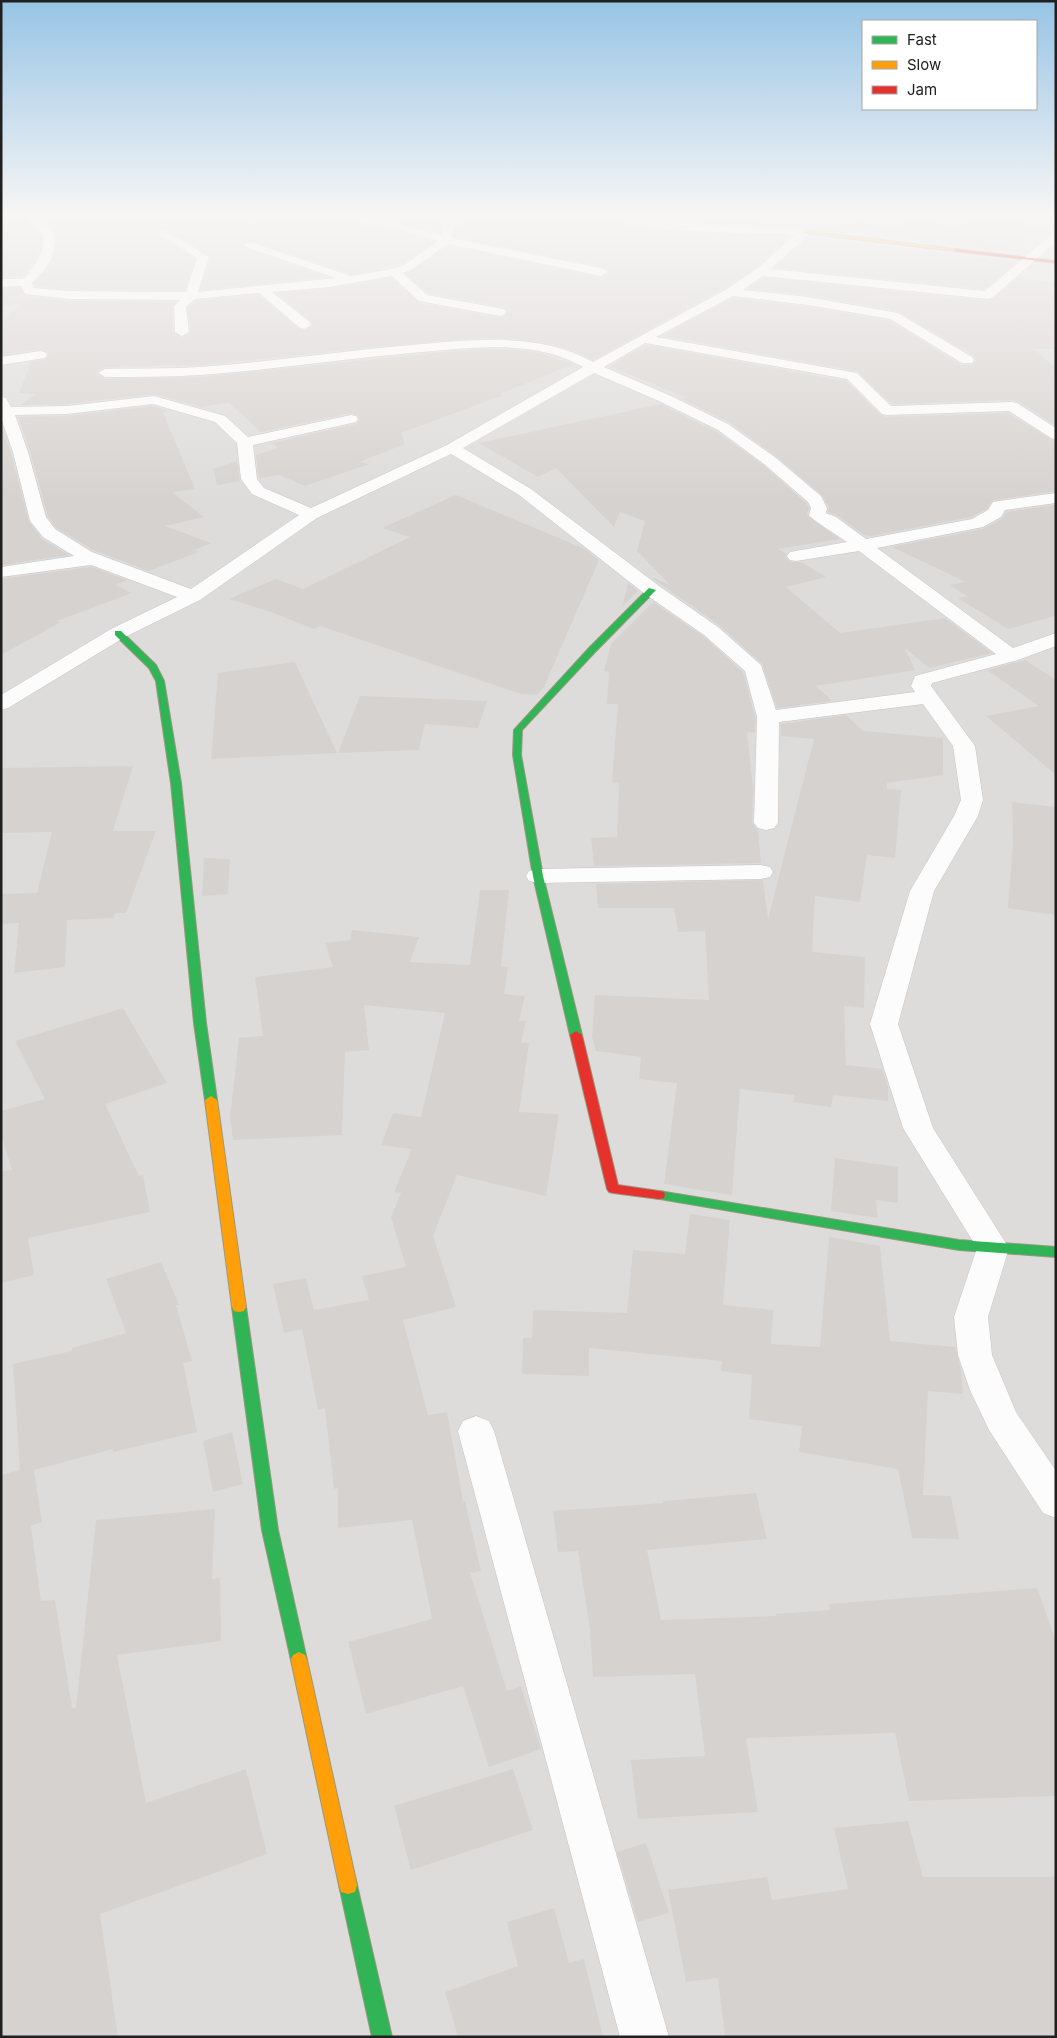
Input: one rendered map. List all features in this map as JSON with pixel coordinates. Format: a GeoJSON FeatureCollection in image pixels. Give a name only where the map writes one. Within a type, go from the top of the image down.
{"type":"FeatureCollection","features":[{"type":"Feature","properties":{"kind":"street"},"geometry":{"type":"LineString","coordinates":[[180,311],[182,332]]}},
{"type":"Feature","properties":{"kind":"street"},"geometry":{"type":"LineString","coordinates":[[288,311],[305,325]]}},
{"type":"Feature","properties":{"kind":"street"},"geometry":{"type":"LineString","coordinates":[[495,311],[500,312]]}},
{"type":"Feature","properties":{"kind":"street"},"geometry":{"type":"LineString","coordinates":[[1,704],[118,633],[193,596],[311,514],[452,448],[695,311]]}},
{"type":"Feature","properties":{"kind":"street"},"geometry":{"type":"LineString","coordinates":[[867,311],[894,316],[967,360]]}},
{"type":"Feature","properties":{"kind":"street"},"geometry":{"type":"LineString","coordinates":[[643,339],[852,376],[887,411],[1012,406],[1056,435]]}},
{"type":"Feature","properties":{"kind":"street"},"geometry":{"type":"LineString","coordinates":[[105,373],[200,371],[349,354],[468,344],[525,344],[571,355],[594,368],[666,399],[723,427],[770,461],[815,500],[818,508],[817,515],[830,521],[1011,656]]}},
{"type":"Feature","properties":{"kind":"street"},"geometry":{"type":"LineString","coordinates":[[1,361],[40,355]]}},
{"type":"Feature","properties":{"kind":"street"},"geometry":{"type":"LineString","coordinates":[[193,596],[92,559],[60,541],[46,529],[39,521],[4,406],[67,410],[154,400],[220,419],[245,442],[249,479],[258,491],[311,514]]}},
{"type":"Feature","properties":{"kind":"street"},"geometry":{"type":"LineString","coordinates":[[245,442],[351,419]]}},
{"type":"Feature","properties":{"kind":"street"},"geometry":{"type":"LineString","coordinates":[[452,448],[525,492],[652,590],[711,631],[754,669],[768,717],[766,823]]}},
{"type":"Feature","properties":{"kind":"street"},"geometry":{"type":"LineString","coordinates":[[796,556],[977,523],[995,513],[999,506],[1056,498]]}},
{"type":"Feature","properties":{"kind":"street"},"geometry":{"type":"LineString","coordinates":[[1,572],[92,559]]}},
{"type":"Feature","properties":{"kind":"street"},"geometry":{"type":"LineString","coordinates":[[652,590],[592,650],[518,730],[517,756],[538,876],[613,1190],[668,1196],[959,1244],[1056,1252]]}},
{"type":"Feature","properties":{"kind":"street"},"geometry":{"type":"LineString","coordinates":[[118,633],[153,667],[160,681],[176,783],[202,1032],[270,1530],[382,2037]]}},
{"type":"Feature","properties":{"kind":"street"},"geometry":{"type":"LineString","coordinates":[[994,1248],[918,1128],[884,1024],[922,891],[966,816],[972,800],[964,746],[928,698],[921,686],[922,680],[931,676],[1011,656],[1056,639]]}},
{"type":"Feature","properties":{"kind":"street"},"geometry":{"type":"LineString","coordinates":[[768,717],[928,698]]}},
{"type":"Feature","properties":{"kind":"street"},"geometry":{"type":"LineString","coordinates":[[538,876],[761,872]]}},
{"type":"Feature","properties":{"kind":"street"},"geometry":{"type":"LineString","coordinates":[[994,1248],[971,1317],[975,1355],[1002,1420],[1056,1502]]}},
{"type":"Feature","properties":{"kind":"street"},"geometry":{"type":"LineString","coordinates":[[476,1431],[645,2037]]}},
{"type":"Feature","properties":{"kind":"shaded area"},"geometry":{"type":"Polygon","coordinates":[[[1,311],[1056,311],[1056,2037],[1,2037],[1,311]]]}},
{"type":"Feature","properties":{"kind":"building"},"geometry":{"type":"Polygon","coordinates":[[[14,311],[172,311],[173,332],[183,338],[191,332],[188,311],[277,311],[299,329],[305,331],[313,326],[311,321],[299,311],[463,311],[500,318],[506,316],[508,311],[682,311],[593,360],[572,350],[550,344],[527,340],[481,338],[200,365],[105,367],[96,372],[105,379],[200,377],[478,349],[521,350],[542,354],[573,364],[500,394],[504,395],[401,433],[405,444],[359,462],[369,464],[305,486],[279,475],[259,478],[256,455],[278,448],[272,443],[356,424],[360,420],[358,415],[351,413],[261,432],[229,403],[200,407],[155,394],[67,404],[20,405],[35,394],[19,393],[31,362],[45,360],[49,354],[45,350],[40,349],[1,355],[1,322],[14,311]]]}},
{"type":"Feature","properties":{"kind":"building"},"geometry":{"type":"Polygon","coordinates":[[[709,311],[832,311],[889,321],[961,365],[972,365],[976,361],[973,355],[898,311],[1056,311],[1056,349],[1034,349],[1056,368],[1056,426],[1018,401],[892,404],[857,371],[662,336],[709,311]]]}},
{"type":"Feature","properties":{"kind":"building"},"geometry":{"type":"Polygon","coordinates":[[[645,345],[846,381],[881,415],[887,417],[1008,413],[1056,442],[1056,491],[993,500],[987,509],[971,517],[870,536],[864,535],[837,515],[828,512],[829,507],[822,495],[777,457],[729,422],[682,399],[687,398],[610,366],[645,345]]]}},
{"type":"Feature","properties":{"kind":"building"},"geometry":{"type":"Polygon","coordinates":[[[661,404],[717,432],[763,465],[806,503],[809,508],[807,514],[810,518],[840,539],[778,549],[786,554],[790,562],[801,562],[826,577],[786,587],[840,633],[945,618],[992,653],[929,668],[905,648],[915,670],[816,686],[832,701],[777,708],[762,664],[719,625],[649,576],[670,585],[637,551],[645,521],[620,512],[614,527],[556,468],[538,477],[479,443],[661,404]]]}},
{"type":"Feature","properties":{"kind":"building"},"geometry":{"type":"Polygon","coordinates":[[[153,406],[170,411],[163,412],[195,489],[172,492],[204,517],[165,526],[211,543],[194,550],[199,552],[149,571],[93,550],[56,528],[48,516],[30,451],[18,417],[67,416],[153,406]]]}},
{"type":"Feature","properties":{"kind":"building"},"geometry":{"type":"Polygon","coordinates":[[[1,424],[11,453],[29,522],[42,539],[69,555],[1,565],[1,424]]]}},
{"type":"Feature","properties":{"kind":"building"},"geometry":{"type":"Polygon","coordinates":[[[237,461],[240,481],[217,485],[213,469],[237,461]]]}},
{"type":"Feature","properties":{"kind":"building"},"geometry":{"type":"Polygon","coordinates":[[[456,495],[585,549],[599,560],[544,687],[537,695],[521,694],[320,626],[314,629],[271,612],[229,599],[276,579],[303,589],[410,537],[382,528],[456,495]]]}},
{"type":"Feature","properties":{"kind":"building"},"geometry":{"type":"Polygon","coordinates":[[[1056,505],[1056,616],[1008,629],[958,598],[967,596],[950,585],[966,582],[892,547],[983,529],[1002,519],[1006,512],[1056,505]]]}},
{"type":"Feature","properties":{"kind":"building"},"geometry":{"type":"Polygon","coordinates":[[[91,567],[127,580],[115,585],[132,593],[57,621],[61,622],[1,655],[1,579],[91,567]]]}},
{"type":"Feature","properties":{"kind":"building"},"geometry":{"type":"Polygon","coordinates":[[[628,583],[638,591],[622,607],[628,583]]]}},
{"type":"Feature","properties":{"kind":"building"},"geometry":{"type":"Polygon","coordinates":[[[653,602],[703,636],[743,672],[755,717],[755,733],[747,732],[753,788],[752,823],[758,830],[761,863],[594,866],[591,838],[617,837],[619,783],[612,782],[618,704],[607,704],[609,672],[604,671],[611,644],[653,602]]]}},
{"type":"Feature","properties":{"kind":"building"},"geometry":{"type":"Polygon","coordinates":[[[1025,660],[1056,680],[1056,775],[986,716],[1039,706],[987,670],[1025,660]]]}},
{"type":"Feature","properties":{"kind":"building"},"geometry":{"type":"Polygon","coordinates":[[[295,662],[337,753],[211,759],[218,673],[295,662]]]}},
{"type":"Feature","properties":{"kind":"building"},"geometry":{"type":"Polygon","coordinates":[[[360,696],[487,701],[478,728],[425,724],[419,750],[338,753],[360,696]]]}},
{"type":"Feature","properties":{"kind":"building"},"geometry":{"type":"Polygon","coordinates":[[[846,715],[863,731],[943,738],[943,775],[887,783],[887,789],[901,790],[895,858],[867,855],[860,902],[815,896],[812,952],[865,957],[864,1008],[844,1006],[846,1065],[882,1069],[888,1087],[888,1101],[833,1095],[831,1107],[793,1102],[794,1095],[740,1089],[732,1195],[664,1184],[677,1083],[639,1079],[641,1057],[596,1051],[592,1037],[595,995],[709,1000],[705,931],[678,932],[674,908],[598,908],[596,884],[763,880],[768,919],[814,739],[781,736],[781,724],[846,715]]]}},
{"type":"Feature","properties":{"kind":"building"},"geometry":{"type":"Polygon","coordinates":[[[133,766],[113,831],[156,831],[126,913],[115,913],[114,918],[67,920],[65,967],[14,973],[19,923],[1,924],[1,894],[37,893],[52,832],[1,833],[1,768],[133,766]]]}},
{"type":"Feature","properties":{"kind":"building"},"geometry":{"type":"Polygon","coordinates":[[[1012,802],[1056,807],[1056,915],[1008,908],[1013,842],[1012,802]]]}},
{"type":"Feature","properties":{"kind":"building"},"geometry":{"type":"Polygon","coordinates":[[[204,858],[230,859],[228,894],[202,896],[204,858]]]}},
{"type":"Feature","properties":{"kind":"building"},"geometry":{"type":"Polygon","coordinates":[[[480,890],[509,890],[501,966],[508,967],[504,994],[525,996],[519,1021],[526,1021],[521,1042],[529,1043],[519,1112],[559,1114],[546,1196],[457,1175],[433,1236],[456,1307],[403,1320],[428,1415],[447,1412],[463,1501],[465,1501],[481,1571],[470,1573],[507,1691],[521,1686],[541,1749],[489,1767],[463,1686],[366,1714],[348,1642],[432,1619],[412,1520],[338,1528],[338,1488],[334,1489],[325,1408],[318,1410],[302,1329],[284,1333],[273,1284],[306,1278],[314,1310],[369,1300],[362,1276],[406,1267],[391,1217],[401,1193],[394,1192],[412,1149],[381,1145],[393,1113],[421,1117],[445,1013],[364,1005],[369,1050],[345,1052],[342,1135],[233,1140],[230,1117],[239,1038],[263,1036],[255,977],[333,967],[325,943],[350,940],[352,930],[419,937],[410,962],[470,965],[480,890]]]}},
{"type":"Feature","properties":{"kind":"building"},"geometry":{"type":"Polygon","coordinates":[[[123,1008],[167,1083],[105,1104],[139,1176],[143,1175],[150,1212],[28,1238],[34,1275],[1,1283],[1,1171],[12,1170],[1,1134],[1,1111],[45,1099],[15,1041],[123,1008]]]}},
{"type":"Feature","properties":{"kind":"building"},"geometry":{"type":"Polygon","coordinates":[[[835,1158],[898,1167],[898,1203],[876,1200],[878,1218],[831,1211],[835,1158]]]}},
{"type":"Feature","properties":{"kind":"building"},"geometry":{"type":"Polygon","coordinates":[[[690,1214],[730,1220],[723,1305],[773,1310],[771,1344],[820,1347],[829,1237],[880,1246],[890,1341],[955,1347],[961,1370],[963,1394],[928,1391],[923,1495],[951,1496],[959,1539],[912,1538],[898,1469],[799,1452],[802,1426],[749,1419],[752,1375],[721,1371],[722,1361],[589,1348],[589,1376],[522,1374],[523,1338],[532,1338],[533,1310],[627,1313],[633,1250],[685,1254],[690,1214]]]}},
{"type":"Feature","properties":{"kind":"building"},"geometry":{"type":"Polygon","coordinates":[[[161,1262],[179,1305],[176,1305],[192,1361],[183,1363],[197,1432],[113,1452],[113,1449],[34,1470],[42,1522],[31,1526],[41,1601],[55,1600],[72,1708],[76,1708],[96,1520],[215,1509],[212,1579],[220,1578],[221,1641],[117,1655],[146,1803],[246,1769],[267,1854],[100,1914],[118,2037],[1,2037],[1,1475],[20,1470],[13,1364],[72,1351],[72,1348],[126,1333],[106,1279],[161,1262]]]}},
{"type":"Feature","properties":{"kind":"building"},"geometry":{"type":"Polygon","coordinates":[[[232,1432],[243,1484],[213,1492],[203,1441],[232,1432]]]}},
{"type":"Feature","properties":{"kind":"building"},"geometry":{"type":"Polygon","coordinates":[[[756,1493],[767,1539],[647,1550],[661,1620],[776,1616],[775,1614],[830,1610],[829,1604],[1037,1588],[1056,1641],[1056,1796],[909,1801],[895,1733],[746,1738],[758,1812],[638,1819],[631,1760],[705,1756],[695,1674],[593,1677],[590,1630],[578,1551],[558,1552],[553,1511],[663,1503],[663,1501],[756,1493]]]}},
{"type":"Feature","properties":{"kind":"building"},"geometry":{"type":"Polygon","coordinates":[[[513,1769],[533,1830],[411,1870],[394,1806],[513,1769]]]}},
{"type":"Feature","properties":{"kind":"building"},"geometry":{"type":"Polygon","coordinates":[[[908,1821],[923,1877],[1056,1877],[1056,2037],[725,2037],[718,1978],[686,1982],[668,1890],[767,1877],[772,1900],[848,1889],[834,1828],[908,1821]]]}},
{"type":"Feature","properties":{"kind":"building"},"geometry":{"type":"Polygon","coordinates":[[[646,1843],[669,1913],[638,1922],[617,1852],[646,1843]]]}},
{"type":"Feature","properties":{"kind":"building"},"geometry":{"type":"Polygon","coordinates":[[[554,1908],[569,1963],[584,1959],[603,2037],[458,2037],[445,1992],[518,1966],[507,1922],[554,1908]]]}},
{"type":"Feature","properties":{"kind":"traffic: fast"},"geometry":{"type":"LineString","coordinates":[[576,1035],[538,876],[517,755],[518,730],[592,650],[652,590]]}},
{"type":"Feature","properties":{"kind":"traffic: fast"},"geometry":{"type":"LineString","coordinates":[[118,633],[153,667],[160,681],[176,783],[200,1023],[211,1100]]}},
{"type":"Feature","properties":{"kind":"traffic: fast"},"geometry":{"type":"LineString","coordinates":[[659,1195],[959,1245],[1056,1252]]}},
{"type":"Feature","properties":{"kind":"traffic: fast"},"geometry":{"type":"LineString","coordinates":[[239,1307],[270,1530],[299,1660]]}},
{"type":"Feature","properties":{"kind":"traffic: fast"},"geometry":{"type":"LineString","coordinates":[[348,1885],[382,2037]]}},
{"type":"Feature","properties":{"kind":"traffic: slow"},"geometry":{"type":"LineString","coordinates":[[211,1100],[239,1307]]}},
{"type":"Feature","properties":{"kind":"traffic: slow"},"geometry":{"type":"LineString","coordinates":[[299,1660],[348,1885]]}},
{"type":"Feature","properties":{"kind":"traffic: jam"},"geometry":{"type":"LineString","coordinates":[[576,1035],[613,1189],[659,1195]]}}]}
